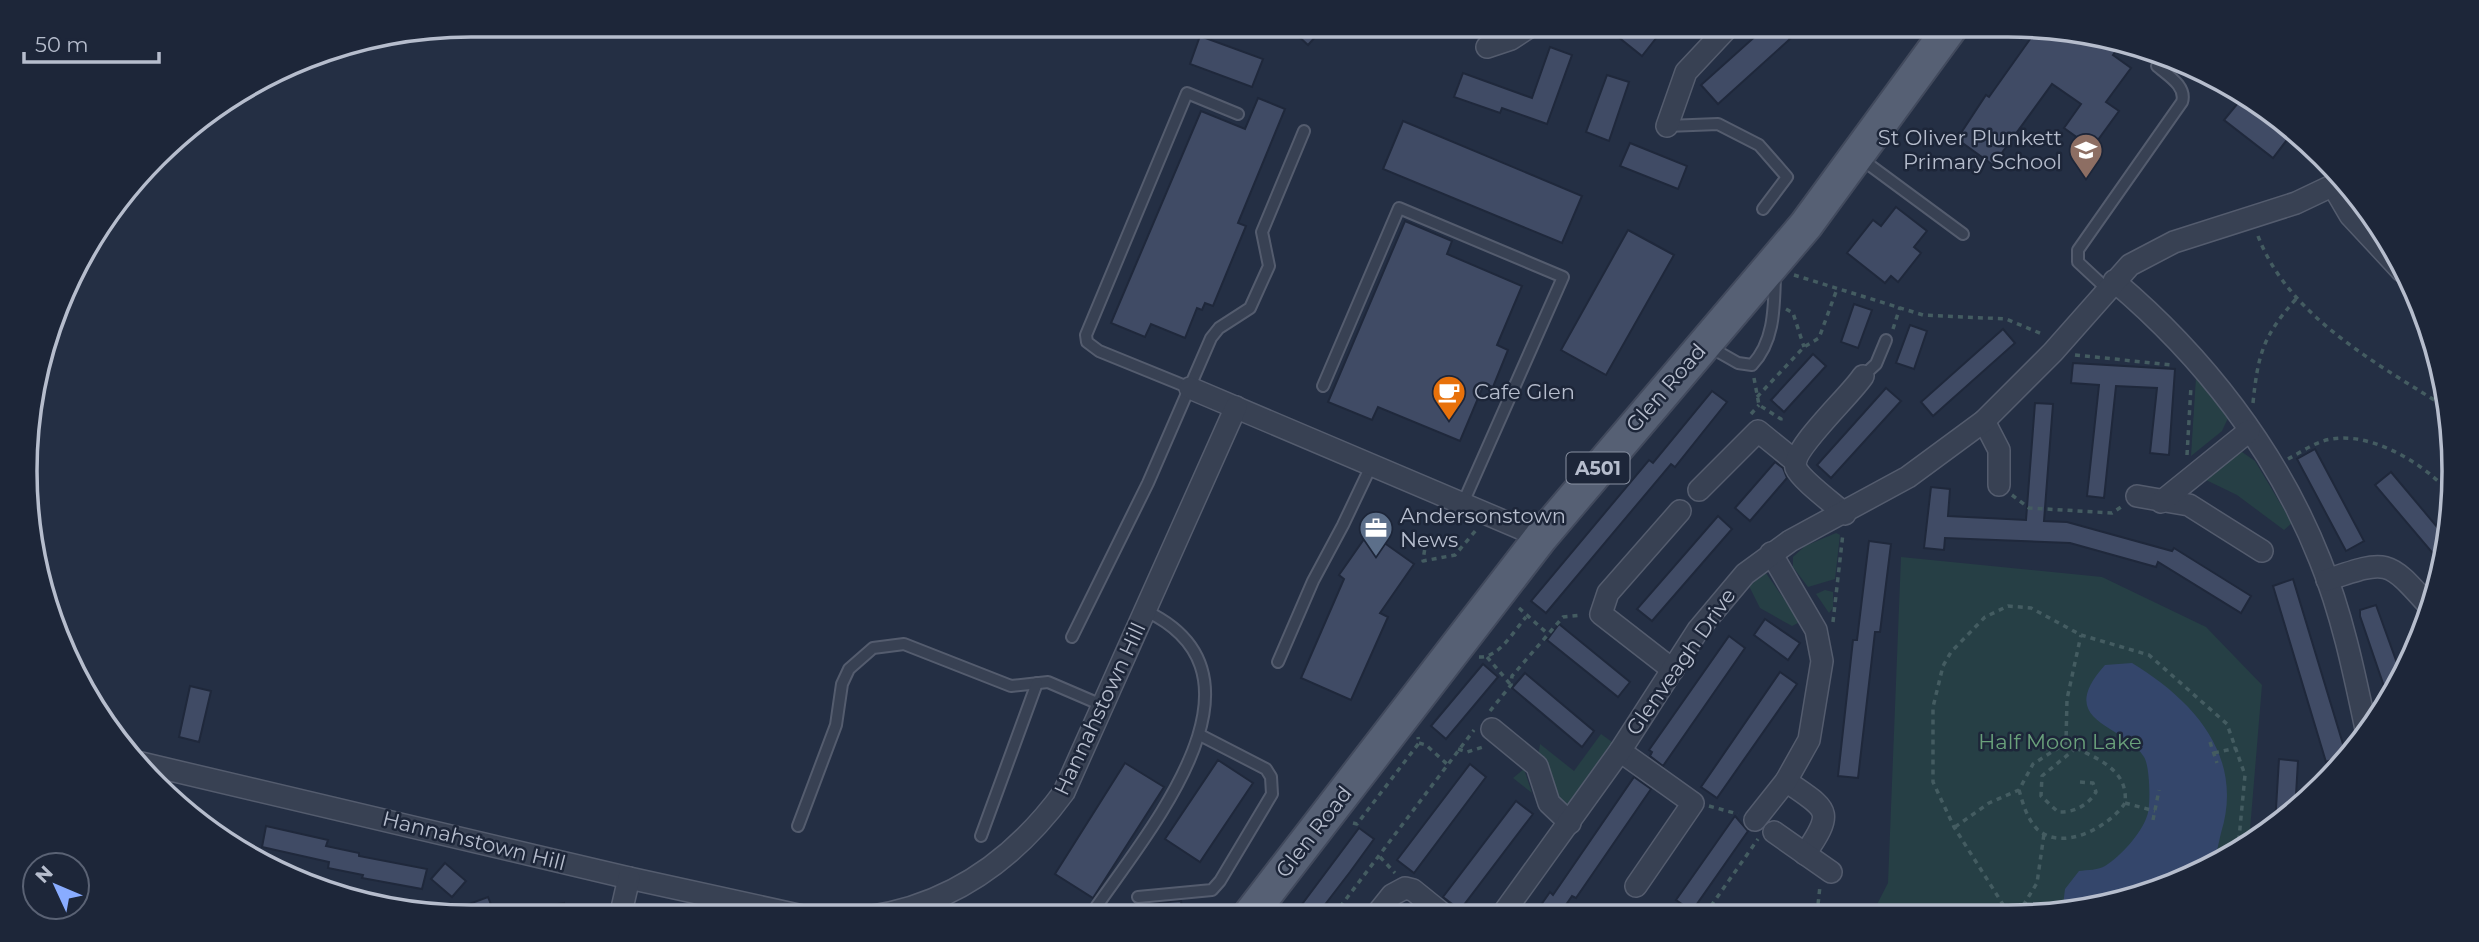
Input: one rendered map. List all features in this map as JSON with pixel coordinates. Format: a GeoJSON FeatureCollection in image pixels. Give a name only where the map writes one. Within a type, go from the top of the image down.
{"type":"FeatureCollection","features":[{"type":"Feature","properties":{"kind":"main road","name":"Glen Road"},"geometry":{"type":"LineString","coordinates":[[1257,905],[1541,537],[1704,343],[1775,265],[1858,157],[1944,37]]}},
{"type":"Feature","properties":{"kind":"street"},"geometry":{"type":"LineString","coordinates":[[1487,47],[1514,37]]}},
{"type":"Feature","properties":{"kind":"street"},"geometry":{"type":"LineString","coordinates":[[1667,126],[1686,72],[1719,37]]}},
{"type":"Feature","properties":{"kind":"street","name":"Glenveagh Drive"},"geometry":{"type":"LineString","coordinates":[[1509,905],[1570,823],[1727,593],[1771,553],[1908,477],[1984,421],[2058,346],[2111,285],[2138,260],[2174,242],[2296,203],[2334,185]]}},
{"type":"Feature","properties":{"kind":"street"},"geometry":{"type":"LineString","coordinates":[[2336,188],[2350,215],[2378,245]]}},
{"type":"Feature","properties":{"kind":"street"},"geometry":{"type":"LineString","coordinates":[[2111,285],[2165,326],[2198,361],[2273,469],[2309,535],[2327,580],[2351,662],[2364,719]]}},
{"type":"Feature","properties":{"kind":"street"},"geometry":{"type":"LineString","coordinates":[[1842,515],[1798,472],[1796,461],[1800,449],[1853,391],[1863,376]]}},
{"type":"Feature","properties":{"kind":"street"},"geometry":{"type":"LineString","coordinates":[[1190,388],[1541,537]]}},
{"type":"Feature","properties":{"kind":"street","name":"Hannahstown Hill"},"geometry":{"type":"LineString","coordinates":[[917,905],[950,894],[1016,848],[1033,832],[1064,792],[1236,407]]}},
{"type":"Feature","properties":{"kind":"street"},"geometry":{"type":"LineString","coordinates":[[1984,421],[1999,450],[1999,485]]}},
{"type":"Feature","properties":{"kind":"street"},"geometry":{"type":"LineString","coordinates":[[2161,502],[2246,427]]}},
{"type":"Feature","properties":{"kind":"street"},"geometry":{"type":"LineString","coordinates":[[1699,490],[1758,431],[1796,461]]}},
{"type":"Feature","properties":{"kind":"street"},"geometry":{"type":"LineString","coordinates":[[2137,496],[2189,505],[2262,551]]}},
{"type":"Feature","properties":{"kind":"street"},"geometry":{"type":"LineString","coordinates":[[1673,670],[1601,614],[1608,593],[1680,511]]}},
{"type":"Feature","properties":{"kind":"street"},"geometry":{"type":"LineString","coordinates":[[1771,553],[1816,630],[1821,646],[1814,719],[1809,740],[1764,828],[1827,869]]}},
{"type":"Feature","properties":{"kind":"street"},"geometry":{"type":"LineString","coordinates":[[2327,580],[2369,566],[2382,565],[2401,575],[2423,599]]}},
{"type":"Feature","properties":{"kind":"street"},"geometry":{"type":"LineString","coordinates":[[1490,719],[1537,766],[1549,803],[1570,823]]}},
{"type":"Feature","properties":{"kind":"street"},"geometry":{"type":"LineString","coordinates":[[1620,751],[1693,803],[1636,886]]}},
{"type":"Feature","properties":{"kind":"street","name":"Hannahstown Hill"},"geometry":{"type":"LineString","coordinates":[[153,766],[752,905]]}},
{"type":"Feature","properties":{"kind":"street"},"geometry":{"type":"LineString","coordinates":[[1786,781],[1822,808],[1825,817],[1824,827],[1805,854]]}},
{"type":"Feature","properties":{"kind":"street"},"geometry":{"type":"LineString","coordinates":[[623,905],[629,878]]}},
{"type":"Feature","properties":{"kind":"street"},"geometry":{"type":"LineString","coordinates":[[1384,905],[1392,895],[1405,888],[1413,890],[1432,905]]}},
{"type":"Feature","properties":{"kind":"lane"},"geometry":{"type":"LineString","coordinates":[[2111,285],[2078,262],[2078,250],[2182,102],[2179,85],[2157,66]]}},
{"type":"Feature","properties":{"kind":"lane"},"geometry":{"type":"LineString","coordinates":[[1190,388],[1099,351],[1087,342],[1086,335],[1186,93],[1238,114]]}},
{"type":"Feature","properties":{"kind":"lane"},"geometry":{"type":"LineString","coordinates":[[1667,126],[1718,124],[1759,145],[1787,177],[1763,209]]}},
{"type":"Feature","properties":{"kind":"lane"},"geometry":{"type":"LineString","coordinates":[[1072,637],[1148,482],[1211,338],[1219,328],[1250,308],[1269,266],[1262,232],[1304,131]]}},
{"type":"Feature","properties":{"kind":"lane"},"geometry":{"type":"LineString","coordinates":[[1858,157],[1964,234]]}},
{"type":"Feature","properties":{"kind":"lane"},"geometry":{"type":"LineString","coordinates":[[1323,386],[1399,208],[1563,277],[1463,503]]}},
{"type":"Feature","properties":{"kind":"lane"},"geometry":{"type":"LineString","coordinates":[[1704,343],[1738,363],[1752,365],[1765,351],[1774,303],[1775,265]]}},
{"type":"Feature","properties":{"kind":"lane"},"geometry":{"type":"LineString","coordinates":[[1863,376],[1877,365],[1886,340]]}},
{"type":"Feature","properties":{"kind":"lane"},"geometry":{"type":"LineString","coordinates":[[1278,662],[1312,581],[1372,464]]}},
{"type":"Feature","properties":{"kind":"lane"},"geometry":{"type":"LineString","coordinates":[[1097,905],[1176,787],[1200,735],[1206,697],[1199,661],[1172,625],[1146,611]]}},
{"type":"Feature","properties":{"kind":"lane"},"geometry":{"type":"LineString","coordinates":[[798,827],[836,725],[842,684],[849,669],[873,648],[904,644],[1011,686],[1048,681],[1104,706]]}},
{"type":"Feature","properties":{"kind":"lane"},"geometry":{"type":"LineString","coordinates":[[981,836],[1037,682]]}},
{"type":"Feature","properties":{"kind":"lane"},"geometry":{"type":"LineString","coordinates":[[1138,897],[1212,890],[1272,794],[1271,777],[1266,769],[1200,735]]}},
{"type":"Feature","properties":{"kind":"path"},"geometry":{"type":"LineString","coordinates":[[2251,216],[2265,254],[2296,299],[2360,352],[2437,401]]}},
{"type":"Feature","properties":{"kind":"path"},"geometry":{"type":"LineString","coordinates":[[1775,265],[1837,289],[1944,318],[2006,319],[2038,332],[2080,358],[2176,365],[2198,361],[2192,380],[2186,482]]}},
{"type":"Feature","properties":{"kind":"path"},"geometry":{"type":"LineString","coordinates":[[1781,419],[1759,404],[1757,397],[1804,347],[1819,338],[1837,289]]}},
{"type":"Feature","properties":{"kind":"path"},"geometry":{"type":"LineString","coordinates":[[2246,427],[2253,404],[2258,359],[2274,323],[2296,299]]}},
{"type":"Feature","properties":{"kind":"path"},"geometry":{"type":"LineString","coordinates":[[1774,303],[1793,313],[1804,347]]}},
{"type":"Feature","properties":{"kind":"path"},"geometry":{"type":"LineString","coordinates":[[1886,340],[1900,307]]}},
{"type":"Feature","properties":{"kind":"path"},"geometry":{"type":"LineString","coordinates":[[2273,469],[2324,441],[2354,439],[2395,451],[2441,486]]}},
{"type":"Feature","properties":{"kind":"path"},"geometry":{"type":"LineString","coordinates":[[1999,485],[2029,508],[2112,513],[2137,496]]}},
{"type":"Feature","properties":{"kind":"path"},"geometry":{"type":"LineString","coordinates":[[1426,540],[1423,561],[1455,555],[1490,514]]}},
{"type":"Feature","properties":{"kind":"path"},"geometry":{"type":"LineString","coordinates":[[1821,646],[1834,619],[1844,534],[1842,515]]}},
{"type":"Feature","properties":{"kind":"path"},"geometry":{"type":"LineString","coordinates":[[2003,905],[1954,827],[1933,782],[1933,706],[1943,666],[1951,652],[1986,617],[2008,606],[2031,608],[2081,635],[2149,655],[2227,724],[2245,775],[2239,838]]}},
{"type":"Feature","properties":{"kind":"path"},"geometry":{"type":"LineString","coordinates":[[1342,905],[1458,749],[1490,719],[1495,705],[1511,685],[1513,676],[1563,617],[1601,614]]}},
{"type":"Feature","properties":{"kind":"path"},"geometry":{"type":"LineString","coordinates":[[2066,743],[2067,699],[2081,635]]}},
{"type":"Feature","properties":{"kind":"path"},"geometry":{"type":"LineString","coordinates":[[1487,657],[1511,685]]}},
{"type":"Feature","properties":{"kind":"path"},"geometry":{"type":"LineString","coordinates":[[1490,719],[1495,705]]}},
{"type":"Feature","properties":{"kind":"path"},"geometry":{"type":"LineString","coordinates":[[2210,742],[2217,763]]}},
{"type":"Feature","properties":{"kind":"path"},"geometry":{"type":"LineString","coordinates":[[1419,743],[1426,745],[1447,764]]}},
{"type":"Feature","properties":{"kind":"path"},"geometry":{"type":"LineString","coordinates":[[2019,790],[2031,821],[2044,834],[2065,837],[2097,828],[2112,820],[2125,803],[2126,793],[2118,773],[2066,743]]}},
{"type":"Feature","properties":{"kind":"path"},"geometry":{"type":"LineString","coordinates":[[1954,827],[1989,803],[2019,790],[2033,764],[2066,743]]}},
{"type":"Feature","properties":{"kind":"path"},"geometry":{"type":"LineString","coordinates":[[2076,748],[2042,775],[2041,796],[2058,812],[2072,811],[2082,807],[2096,792],[2094,783],[2080,782]]}},
{"type":"Feature","properties":{"kind":"path"},"geometry":{"type":"LineString","coordinates":[[2214,753],[2236,748]]}},
{"type":"Feature","properties":{"kind":"path"},"geometry":{"type":"LineString","coordinates":[[1458,749],[1467,752],[1479,750]]}},
{"type":"Feature","properties":{"kind":"path"},"geometry":{"type":"LineString","coordinates":[[2153,820],[2159,790]]}},
{"type":"Feature","properties":{"kind":"path"},"geometry":{"type":"LineString","coordinates":[[2125,803],[2155,811]]}},
{"type":"Feature","properties":{"kind":"path"},"geometry":{"type":"LineString","coordinates":[[1712,905],[1764,828]]}},
{"type":"Feature","properties":{"kind":"path"},"geometry":{"type":"LineString","coordinates":[[2024,904],[2036,883],[2044,834]]}},
{"type":"Feature","properties":{"kind":"path"},"geometry":{"type":"LineString","coordinates":[[1380,857],[1389,864]]}},
{"type":"Feature","properties":{"kind":"path"},"geometry":{"type":"LineString","coordinates":[[1819,905],[1827,869]]}},
{"type":"Feature","properties":{"kind":"green space"},"geometry":{"type":"Polygon","coordinates":[[[2196,377],[2228,418],[2222,431],[2191,456],[2196,377]]]}},
{"type":"Feature","properties":{"kind":"green space"},"geometry":{"type":"Polygon","coordinates":[[[2242,452],[2255,461],[2292,523],[2284,530],[2237,495],[2204,479],[2235,454],[2242,452]]]}},
{"type":"Feature","properties":{"kind":"green space"},"geometry":{"type":"Polygon","coordinates":[[[1836,533],[1840,535],[1835,579],[1808,587],[1793,567],[1793,557],[1805,546],[1836,533]]]}},
{"type":"Feature","properties":{"kind":"green space","name":"Half Moon Lake"},"geometry":{"type":"Polygon","coordinates":[[[1901,557],[2102,577],[2206,627],[2262,685],[2250,831],[2225,847],[2148,882],[2065,902],[1877,905],[1888,883],[1901,557]]]}},
{"type":"Feature","properties":{"kind":"green space"},"geometry":{"type":"Polygon","coordinates":[[[1766,573],[1800,622],[1792,626],[1760,608],[1749,586],[1766,573]]]}},
{"type":"Feature","properties":{"kind":"green space"},"geometry":{"type":"Polygon","coordinates":[[[1825,590],[1833,592],[1833,608],[1829,613],[1816,594],[1825,590]]]}},
{"type":"Feature","properties":{"kind":"green space"},"geometry":{"type":"Polygon","coordinates":[[[1601,734],[1612,742],[1568,805],[1557,803],[1538,756],[1540,744],[1574,771],[1601,734]]]}},
{"type":"Feature","properties":{"kind":"green space"},"geometry":{"type":"Polygon","coordinates":[[[1524,769],[1532,793],[1513,778],[1524,769]]]}},
{"type":"Feature","properties":{"kind":"water","name":"Half Moon Lake"},"geometry":{"type":"Polygon","coordinates":[[[2132,663],[2175,694],[2193,713],[2208,733],[2219,755],[2226,779],[2227,805],[2217,851],[2148,882],[2063,902],[2065,889],[2079,871],[2100,868],[2111,862],[2135,837],[2147,816],[2149,786],[2144,757],[2089,711],[2086,699],[2091,684],[2105,665],[2132,663]]]}},
{"type":"Feature","properties":{"kind":"building"},"geometry":{"type":"Polygon","coordinates":[[[1200,37],[1263,59],[1252,87],[1190,64],[1200,37]]]}},
{"type":"Feature","properties":{"kind":"building"},"geometry":{"type":"Polygon","coordinates":[[[1299,37],[1315,37],[1308,45],[1299,37]]]}},
{"type":"Feature","properties":{"kind":"building"},"geometry":{"type":"Polygon","coordinates":[[[1618,37],[1657,37],[1642,56],[1618,37]]]}},
{"type":"Feature","properties":{"kind":"building"},"geometry":{"type":"Polygon","coordinates":[[[1755,37],[1790,39],[1718,104],[1701,85],[1755,37]]]}},
{"type":"Feature","properties":{"kind":"building"},"geometry":{"type":"Polygon","coordinates":[[[2031,38],[2065,40],[2116,51],[2113,55],[2131,68],[2106,102],[2119,111],[2092,148],[2064,128],[2081,104],[2052,84],[1993,165],[1957,139],[1986,95],[1989,97],[2031,38]]]}},
{"type":"Feature","properties":{"kind":"building"},"geometry":{"type":"Polygon","coordinates":[[[1550,47],[1572,55],[1547,124],[1502,108],[1500,113],[1454,97],[1463,73],[1532,98],[1550,47]]]}},
{"type":"Feature","properties":{"kind":"building"},"geometry":{"type":"Polygon","coordinates":[[[1607,75],[1629,82],[1609,141],[1586,132],[1607,75]]]}},
{"type":"Feature","properties":{"kind":"building"},"geometry":{"type":"Polygon","coordinates":[[[1258,98],[1285,109],[1238,223],[1246,226],[1213,306],[1205,303],[1202,310],[1197,308],[1185,338],[1151,324],[1145,337],[1111,323],[1201,111],[1245,129],[1258,98]]]}},
{"type":"Feature","properties":{"kind":"building"},"geometry":{"type":"Polygon","coordinates":[[[2238,103],[2287,139],[2273,158],[2224,120],[2238,103]]]}},
{"type":"Feature","properties":{"kind":"building"},"geometry":{"type":"Polygon","coordinates":[[[1403,121],[1582,196],[1562,243],[1383,169],[1403,121]]]}},
{"type":"Feature","properties":{"kind":"building"},"geometry":{"type":"Polygon","coordinates":[[[1630,143],[1687,166],[1678,189],[1620,166],[1630,143]]]}},
{"type":"Feature","properties":{"kind":"building"},"geometry":{"type":"Polygon","coordinates":[[[1896,207],[1927,231],[1914,247],[1921,253],[1898,282],[1891,276],[1885,283],[1847,253],[1873,220],[1881,226],[1896,207]]]}},
{"type":"Feature","properties":{"kind":"building"},"geometry":{"type":"Polygon","coordinates":[[[1405,221],[1452,241],[1447,254],[1522,286],[1497,345],[1508,350],[1493,387],[1484,384],[1460,441],[1378,407],[1372,420],[1328,402],[1405,221]]]}},
{"type":"Feature","properties":{"kind":"building"},"geometry":{"type":"Polygon","coordinates":[[[1628,230],[1674,255],[1606,375],[1561,350],[1628,230]]]}},
{"type":"Feature","properties":{"kind":"building"},"geometry":{"type":"Polygon","coordinates":[[[1854,304],[1872,310],[1858,348],[1841,342],[1854,304]]]}},
{"type":"Feature","properties":{"kind":"building"},"geometry":{"type":"Polygon","coordinates":[[[1910,325],[1927,331],[1914,369],[1896,363],[1910,325]]]}},
{"type":"Feature","properties":{"kind":"building"},"geometry":{"type":"Polygon","coordinates":[[[2003,329],[2015,343],[1933,416],[1921,402],[2003,329]]]}},
{"type":"Feature","properties":{"kind":"building"},"geometry":{"type":"Polygon","coordinates":[[[1813,354],[1826,366],[1784,412],[1771,400],[1813,354]]]}},
{"type":"Feature","properties":{"kind":"building"},"geometry":{"type":"Polygon","coordinates":[[[2073,363],[2175,369],[2169,455],[2150,453],[2157,388],[2116,386],[2104,498],[2087,496],[2099,385],[2071,383],[2073,363]]]}},
{"type":"Feature","properties":{"kind":"building"},"geometry":{"type":"Polygon","coordinates":[[[1886,388],[1901,401],[1831,478],[1817,465],[1886,388]]]}},
{"type":"Feature","properties":{"kind":"building"},"geometry":{"type":"Polygon","coordinates":[[[1712,391],[1727,402],[1675,467],[1671,464],[1546,613],[1531,601],[1649,460],[1653,463],[1712,391]]]}},
{"type":"Feature","properties":{"kind":"building"},"geometry":{"type":"Polygon","coordinates":[[[2035,403],[2053,404],[2044,521],[2067,522],[2172,551],[2174,548],[2251,596],[2241,613],[2158,562],[2156,567],[2070,543],[1945,538],[1944,550],[1924,548],[1931,487],[1950,489],[1948,516],[2026,520],[2035,403]]]}},
{"type":"Feature","properties":{"kind":"building"},"geometry":{"type":"Polygon","coordinates":[[[2315,449],[2364,541],[2346,551],[2297,459],[2315,449]]]}},
{"type":"Feature","properties":{"kind":"building"},"geometry":{"type":"Polygon","coordinates":[[[1775,462],[1783,468],[1787,478],[1750,521],[1735,508],[1775,462]]]}},
{"type":"Feature","properties":{"kind":"building"},"geometry":{"type":"Polygon","coordinates":[[[2391,472],[2439,529],[2434,555],[2375,485],[2391,472]]]}},
{"type":"Feature","properties":{"kind":"building"},"geometry":{"type":"Polygon","coordinates":[[[1718,516],[1732,529],[1652,621],[1637,609],[1718,516]]]}},
{"type":"Feature","properties":{"kind":"building"},"geometry":{"type":"Polygon","coordinates":[[[1369,532],[1414,564],[1380,613],[1388,617],[1351,700],[1301,678],[1344,579],[1339,575],[1369,532]]]}},
{"type":"Feature","properties":{"kind":"building"},"geometry":{"type":"Polygon","coordinates":[[[1869,541],[1891,544],[1880,632],[1875,632],[1858,778],[1838,776],[1853,640],[1857,640],[1869,541]]]}},
{"type":"Feature","properties":{"kind":"building"},"geometry":{"type":"Polygon","coordinates":[[[2293,579],[2344,746],[2326,762],[2273,586],[2293,579]]]}},
{"type":"Feature","properties":{"kind":"building"},"geometry":{"type":"Polygon","coordinates":[[[2376,605],[2397,663],[2384,687],[2360,616],[2360,610],[2376,605]]]}},
{"type":"Feature","properties":{"kind":"building"},"geometry":{"type":"Polygon","coordinates":[[[1765,619],[1800,643],[1788,660],[1754,635],[1765,619]]]}},
{"type":"Feature","properties":{"kind":"building"},"geometry":{"type":"Polygon","coordinates":[[[1559,624],[1630,682],[1618,697],[1547,640],[1559,624]]]}},
{"type":"Feature","properties":{"kind":"building"},"geometry":{"type":"Polygon","coordinates":[[[1729,636],[1745,648],[1663,766],[1650,756],[1652,752],[1649,750],[1729,636]]]}},
{"type":"Feature","properties":{"kind":"building"},"geometry":{"type":"Polygon","coordinates":[[[1483,664],[1498,677],[1446,739],[1431,726],[1483,664]]]}},
{"type":"Feature","properties":{"kind":"building"},"geometry":{"type":"Polygon","coordinates":[[[1780,672],[1797,684],[1717,798],[1701,787],[1780,672]]]}},
{"type":"Feature","properties":{"kind":"building"},"geometry":{"type":"Polygon","coordinates":[[[1525,673],[1594,731],[1582,747],[1512,688],[1525,673]]]}},
{"type":"Feature","properties":{"kind":"building"},"geometry":{"type":"Polygon","coordinates":[[[190,686],[211,691],[199,742],[179,737],[190,686]]]}},
{"type":"Feature","properties":{"kind":"building"},"geometry":{"type":"Polygon","coordinates":[[[2279,759],[2298,761],[2296,795],[2276,813],[2279,759]]]}},
{"type":"Feature","properties":{"kind":"building"},"geometry":{"type":"Polygon","coordinates":[[[1218,760],[1253,783],[1200,862],[1165,839],[1218,760]]]}},
{"type":"Feature","properties":{"kind":"building"},"geometry":{"type":"Polygon","coordinates":[[[1125,763],[1164,787],[1093,898],[1055,874],[1125,763]]]}},
{"type":"Feature","properties":{"kind":"building"},"geometry":{"type":"Polygon","coordinates":[[[1470,764],[1486,777],[1414,873],[1397,860],[1470,764]]]}},
{"type":"Feature","properties":{"kind":"building"},"geometry":{"type":"Polygon","coordinates":[[[1634,777],[1651,789],[1576,898],[1572,896],[1566,905],[1541,905],[1550,892],[1553,895],[1634,777]]]}},
{"type":"Feature","properties":{"kind":"building"},"geometry":{"type":"Polygon","coordinates":[[[1516,801],[1533,814],[1464,905],[1453,905],[1443,897],[1516,801]]]}},
{"type":"Feature","properties":{"kind":"building"},"geometry":{"type":"Polygon","coordinates":[[[1735,816],[1748,831],[1696,905],[1683,905],[1676,900],[1735,816]]]}},
{"type":"Feature","properties":{"kind":"building"},"geometry":{"type":"Polygon","coordinates":[[[266,826],[328,840],[326,846],[359,853],[359,856],[427,869],[422,889],[362,878],[363,875],[328,868],[329,862],[262,847],[266,826]]]}},
{"type":"Feature","properties":{"kind":"building"},"geometry":{"type":"Polygon","coordinates":[[[1359,828],[1374,839],[1325,905],[1301,905],[1359,828]]]}},
{"type":"Feature","properties":{"kind":"building"},"geometry":{"type":"Polygon","coordinates":[[[445,863],[466,881],[452,897],[431,879],[445,863]]]}},
{"type":"Feature","properties":{"kind":"building"},"geometry":{"type":"Polygon","coordinates":[[[488,897],[491,905],[469,905],[488,897]]]}},
{"type":"Feature","properties":{"kind":"building"},"geometry":{"type":"Polygon","coordinates":[[[1181,901],[1182,905],[1128,905],[1181,901]]]}},
{"type":"Feature","properties":{"kind":"place","name":"St Oliver Plunkett Primary School"},"geometry":{"type":"Point","coordinates":[2086,180]}},
{"type":"Feature","properties":{"kind":"place","name":"Cafe Glen"},"geometry":{"type":"Point","coordinates":[1449,422]}},
{"type":"Feature","properties":{"kind":"place","name":"Andersonstown News"},"geometry":{"type":"Point","coordinates":[1376,558]}}]}
